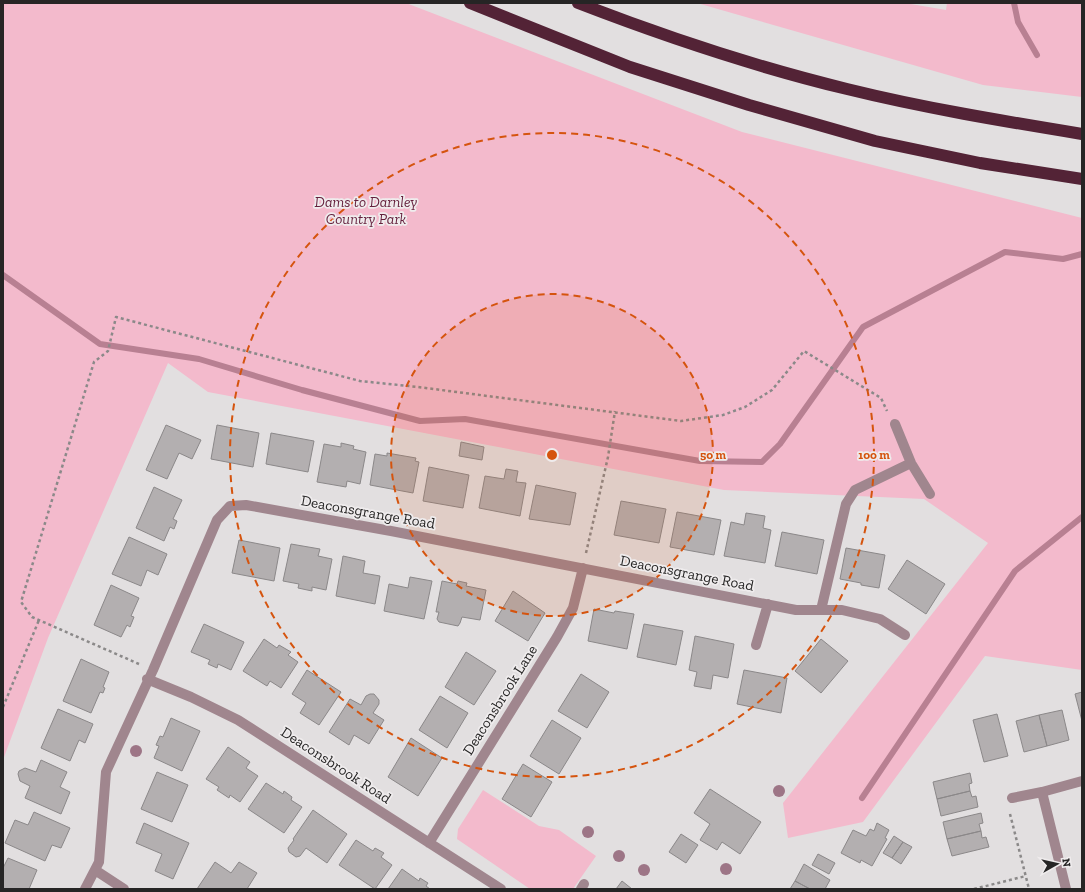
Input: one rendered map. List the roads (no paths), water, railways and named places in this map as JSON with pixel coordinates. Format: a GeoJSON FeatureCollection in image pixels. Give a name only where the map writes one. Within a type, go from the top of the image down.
{"type":"FeatureCollection","features":[{"type":"Feature","properties":{"kind":"highway"},"geometry":{"type":"LineString","coordinates":[[470,3],[630,67],[749,105],[875,141],[980,163],[1082,179]]}},
{"type":"Feature","properties":{"kind":"highway"},"geometry":{"type":"LineString","coordinates":[[578,3],[733,57],[847,89],[941,110],[1082,134]]}},
{"type":"Feature","properties":{"kind":"street"},"geometry":{"type":"LineString","coordinates":[[894,424],[911,463],[930,494]]}},
{"type":"Feature","properties":{"kind":"street"},"geometry":{"type":"LineString","coordinates":[[821,610],[846,504],[855,490],[911,463]]}},
{"type":"Feature","properties":{"kind":"street","name":"Deaconsgrange Road"},"geometry":{"type":"LineString","coordinates":[[84,889],[99,862],[106,772],[147,679],[153,670],[217,520],[230,506],[246,505],[796,610],[842,610],[880,619],[905,635]]}},
{"type":"Feature","properties":{"kind":"street","name":"Deaconsbrook Lane"},"geometry":{"type":"LineString","coordinates":[[430,843],[573,608],[582,568]]}},
{"type":"Feature","properties":{"kind":"street"},"geometry":{"type":"LineString","coordinates":[[756,645],[768,604]]}},
{"type":"Feature","properties":{"kind":"street","name":"Deaconsbrook Road"},"geometry":{"type":"LineString","coordinates":[[147,679],[191,697],[238,720],[501,889]]}},
{"type":"Feature","properties":{"kind":"street"},"geometry":{"type":"LineString","coordinates":[[1012,798],[1042,792],[1082,781]]}},
{"type":"Feature","properties":{"kind":"street"},"geometry":{"type":"LineString","coordinates":[[1042,792],[1066,889]]}},
{"type":"Feature","properties":{"kind":"street"},"geometry":{"type":"LineString","coordinates":[[95,870],[124,889]]}},
{"type":"Feature","properties":{"kind":"waterway"},"geometry":{"type":"LineString","coordinates":[[1014,3],[1018,22],[1037,55]]}},
{"type":"Feature","properties":{"kind":"waterway"},"geometry":{"type":"LineString","coordinates":[[3,275],[100,344],[199,359],[302,390],[420,421],[465,419],[700,461],[762,462],[780,444],[863,327],[1005,252],[1063,259],[1082,254]]}},
{"type":"Feature","properties":{"kind":"waterway"},"geometry":{"type":"LineString","coordinates":[[862,798],[1015,571],[1082,517]]}},
{"type":"Feature","properties":{"kind":"park label","name":"Dams to Darnley Country Park"},"geometry":{"type":"Point","coordinates":[366,210]}}]}
